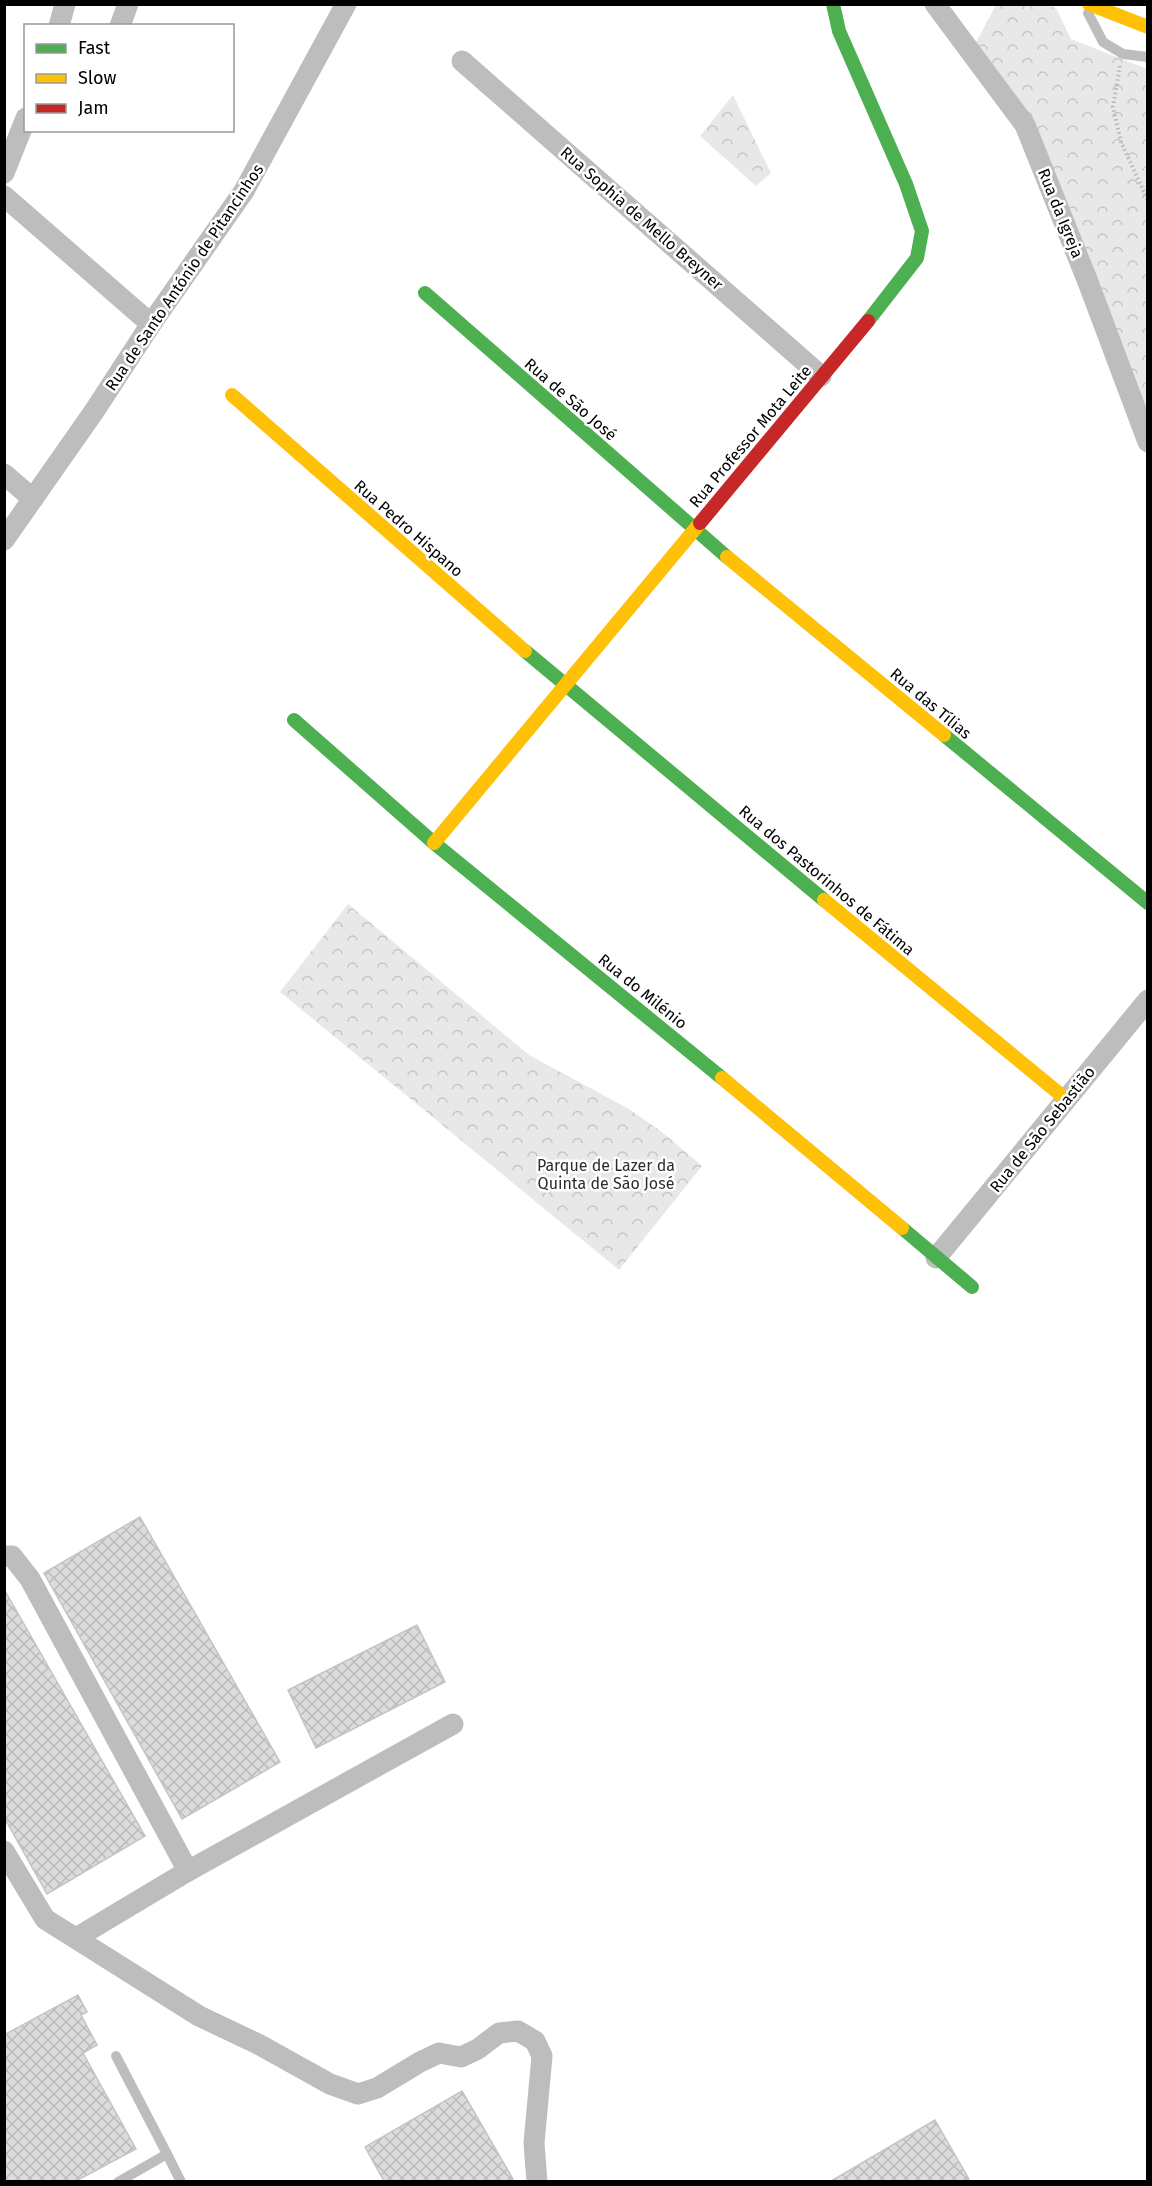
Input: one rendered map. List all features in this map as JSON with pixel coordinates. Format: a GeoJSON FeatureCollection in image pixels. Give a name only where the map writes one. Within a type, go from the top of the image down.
{"type":"FeatureCollection","features":[{"type":"Feature","properties":{"kind":"street"},"geometry":{"type":"LineString","coordinates":[[60,24],[65,4]]}},
{"type":"Feature","properties":{"kind":"street"},"geometry":{"type":"LineString","coordinates":[[121,24],[128,4]]}},
{"type":"Feature","properties":{"kind":"street","name":"Rua de Santo António de Pitancinhos"},"geometry":{"type":"LineString","coordinates":[[4,540],[244,191],[346,4]]}},
{"type":"Feature","properties":{"kind":"street","name":"Rua Professor Mota Leite"},"geometry":{"type":"LineString","coordinates":[[434,843],[896,287],[917,258],[922,231],[906,184],[839,31],[833,4]]}},
{"type":"Feature","properties":{"kind":"street"},"geometry":{"type":"LineString","coordinates":[[1089,4],[1134,17]]}},
{"type":"Feature","properties":{"kind":"street","name":"Rua da Igreja"},"geometry":{"type":"LineString","coordinates":[[940,7],[1025,124],[1148,442]]}},
{"type":"Feature","properties":{"kind":"street","name":"Rua Sophia de Mello Breyner"},"geometry":{"type":"LineString","coordinates":[[462,61],[821,376]]}},
{"type":"Feature","properties":{"kind":"street"},"geometry":{"type":"LineString","coordinates":[[4,173],[24,123]]}},
{"type":"Feature","properties":{"kind":"street"},"geometry":{"type":"LineString","coordinates":[[4,196],[151,324]]}},
{"type":"Feature","properties":{"kind":"street","name":"Rua de São José"},"geometry":{"type":"LineString","coordinates":[[425,293],[694,529]]}},
{"type":"Feature","properties":{"kind":"street","name":"Rua Pedro Hispano"},"geometry":{"type":"LineString","coordinates":[[232,395],[565,686]]}},
{"type":"Feature","properties":{"kind":"street"},"geometry":{"type":"LineString","coordinates":[[4,474],[33,499]]}},
{"type":"Feature","properties":{"kind":"street","name":"Rua das Tílias"},"geometry":{"type":"LineString","coordinates":[[694,529],[1148,903]]}},
{"type":"Feature","properties":{"kind":"street","name":"Rua dos Pastorinhos de Fátima"},"geometry":{"type":"LineString","coordinates":[[565,686],[1067,1100]]}},
{"type":"Feature","properties":{"kind":"street","name":"Rua do Milénio"},"geometry":{"type":"LineString","coordinates":[[294,720],[434,843],[760,1108],[972,1287]]}},
{"type":"Feature","properties":{"kind":"street","name":"Rua de São Sebastião"},"geometry":{"type":"LineString","coordinates":[[936,1258],[1148,1000]]}},
{"type":"Feature","properties":{"kind":"street"},"geometry":{"type":"LineString","coordinates":[[4,1556],[12,1556],[30,1579],[188,1871]]}},
{"type":"Feature","properties":{"kind":"street"},"geometry":{"type":"LineString","coordinates":[[76,1938],[188,1871],[453,1724]]}},
{"type":"Feature","properties":{"kind":"street"},"geometry":{"type":"LineString","coordinates":[[4,1851],[45,1919],[199,2016],[258,2044],[330,2084],[358,2094],[377,2088],[420,2062],[440,2053],[461,2057],[478,2049],[500,2033],[518,2031],[535,2041],[542,2056],[534,2143],[537,2181]]}},
{"type":"Feature","properties":{"kind":"lane"},"geometry":{"type":"LineString","coordinates":[[1084,4],[1103,42],[1123,54],[1148,57]]}},
{"type":"Feature","properties":{"kind":"lane"},"geometry":{"type":"LineString","coordinates":[[116,2056],[181,2181]]}},
{"type":"Feature","properties":{"kind":"lane"},"geometry":{"type":"LineString","coordinates":[[118,2181],[167,2154]]}},
{"type":"Feature","properties":{"kind":"path"},"geometry":{"type":"LineString","coordinates":[[1123,54],[1113,107],[1121,142],[1148,201]]}},
{"type":"Feature","properties":{"kind":"green space"},"geometry":{"type":"Polygon","coordinates":[[[996,5],[1047,5],[1056,8],[1071,39],[1147,69],[1147,429],[1043,149],[975,44],[996,5]]]}},
{"type":"Feature","properties":{"kind":"green space"},"geometry":{"type":"Polygon","coordinates":[[[733,95],[771,173],[756,186],[700,136],[733,95]]]}},
{"type":"Feature","properties":{"kind":"green space","name":"Parque de Lazer da Quinta de São José"},"geometry":{"type":"Polygon","coordinates":[[[348,904],[529,1055],[629,1109],[662,1132],[702,1166],[619,1270],[280,992],[348,904]]]}},
{"type":"Feature","properties":{"kind":"building"},"geometry":{"type":"Polygon","coordinates":[[[140,1517],[280,1762],[182,1819],[44,1573],[140,1517]]]}},
{"type":"Feature","properties":{"kind":"building"},"geometry":{"type":"Polygon","coordinates":[[[4,1589],[145,1836],[47,1894],[4,1817],[4,1589]]]}},
{"type":"Feature","properties":{"kind":"building"},"geometry":{"type":"Polygon","coordinates":[[[417,1625],[445,1682],[316,1748],[288,1690],[417,1625]]]}},
{"type":"Feature","properties":{"kind":"building"},"geometry":{"type":"Polygon","coordinates":[[[78,1995],[87,2012],[81,2015],[97,2045],[83,2053],[136,2149],[76,2181],[4,2181],[4,2035],[78,1995]]]}},
{"type":"Feature","properties":{"kind":"building"},"geometry":{"type":"Polygon","coordinates":[[[462,2091],[514,2181],[384,2181],[365,2147],[462,2091]]]}},
{"type":"Feature","properties":{"kind":"building"},"geometry":{"type":"Polygon","coordinates":[[[935,2120],[970,2181],[831,2181],[935,2120]]]}},
{"type":"Feature","properties":{"kind":"traffic: fast"},"geometry":{"type":"LineString","coordinates":[[833,4],[839,31],[906,184],[922,231],[917,258],[868,321]]}},
{"type":"Feature","properties":{"kind":"traffic: fast"},"geometry":{"type":"LineString","coordinates":[[425,293],[727,557]]}},
{"type":"Feature","properties":{"kind":"traffic: fast"},"geometry":{"type":"LineString","coordinates":[[525,651],[824,900]]}},
{"type":"Feature","properties":{"kind":"traffic: fast"},"geometry":{"type":"LineString","coordinates":[[294,720],[434,843],[722,1078]]}},
{"type":"Feature","properties":{"kind":"traffic: fast"},"geometry":{"type":"LineString","coordinates":[[944,735],[1148,903]]}},
{"type":"Feature","properties":{"kind":"traffic: fast"},"geometry":{"type":"LineString","coordinates":[[902,1228],[972,1287]]}},
{"type":"Feature","properties":{"kind":"traffic: slow"},"geometry":{"type":"LineString","coordinates":[[1089,4],[1148,27]]}},
{"type":"Feature","properties":{"kind":"traffic: slow"},"geometry":{"type":"LineString","coordinates":[[232,395],[525,651]]}},
{"type":"Feature","properties":{"kind":"traffic: slow"},"geometry":{"type":"LineString","coordinates":[[434,843],[700,523]]}},
{"type":"Feature","properties":{"kind":"traffic: slow"},"geometry":{"type":"LineString","coordinates":[[727,557],[944,735]]}},
{"type":"Feature","properties":{"kind":"traffic: slow"},"geometry":{"type":"LineString","coordinates":[[824,900],[1067,1100]]}},
{"type":"Feature","properties":{"kind":"traffic: slow"},"geometry":{"type":"LineString","coordinates":[[722,1078],[902,1228]]}},
{"type":"Feature","properties":{"kind":"traffic: jam"},"geometry":{"type":"LineString","coordinates":[[700,523],[868,321]]}}]}
